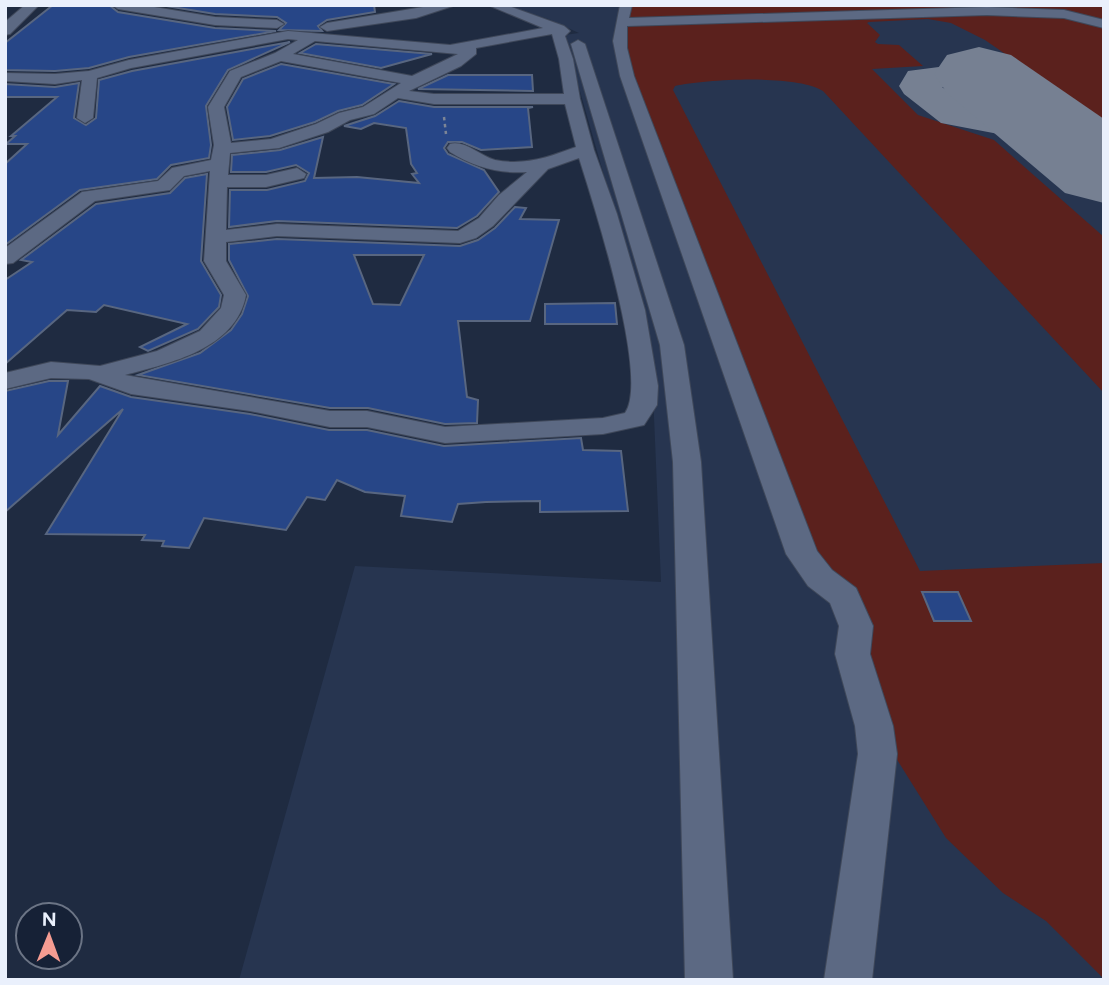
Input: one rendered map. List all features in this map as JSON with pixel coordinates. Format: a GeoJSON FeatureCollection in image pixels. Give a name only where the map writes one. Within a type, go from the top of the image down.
{"type":"FeatureCollection","features":[{"type":"Feature","properties":{"kind":"street"},"geometry":{"type":"LineString","coordinates":[[5,8],[33,5]]}},
{"type":"Feature","properties":{"kind":"street"},"geometry":{"type":"LineString","coordinates":[[5,31],[33,5]]}},
{"type":"Feature","properties":{"kind":"street"},"geometry":{"type":"LineString","coordinates":[[7,256],[89,196],[163,186],[178,172],[220,165],[345,117],[368,111],[401,94],[414,82],[456,63],[471,51],[320,26],[215,21],[118,5]]}},
{"type":"Feature","properties":{"kind":"street"},"geometry":{"type":"LineString","coordinates":[[8,80],[90,75],[129,64],[320,26],[416,14],[450,5]]}},
{"type":"Feature","properties":{"kind":"street"},"geometry":{"type":"LineString","coordinates":[[494,5],[561,30],[572,35],[578,43],[672,345],[687,462],[709,980]]}},
{"type":"Feature","properties":{"kind":"street"},"geometry":{"type":"LineString","coordinates":[[848,980],[877,768],[877,740],[852,657],[851,638],[856,626],[844,596],[810,568],[802,554],[627,76],[618,47],[623,13],[988,11],[1064,14],[1104,24]]}},
{"type":"Feature","properties":{"kind":"street"},"geometry":{"type":"LineString","coordinates":[[280,56],[320,26]]}},
{"type":"Feature","properties":{"kind":"street"},"geometry":{"type":"LineString","coordinates":[[454,48],[561,30]]}},
{"type":"Feature","properties":{"kind":"street"},"geometry":{"type":"LineString","coordinates":[[5,381],[51,370],[100,374],[131,386],[250,403],[330,419],[367,419],[445,435],[603,426],[634,419],[644,405],[645,386],[633,310],[607,214],[585,150],[572,99],[566,59],[558,38],[561,30]]}},
{"type":"Feature","properties":{"kind":"street"},"geometry":{"type":"LineString","coordinates":[[199,51],[225,67],[280,56],[414,82]]}},
{"type":"Feature","properties":{"kind":"street"},"geometry":{"type":"LineString","coordinates":[[100,374],[166,356],[209,337],[232,310],[234,295],[215,261],[220,165],[216,107],[225,67]]}},
{"type":"Feature","properties":{"kind":"street"},"geometry":{"type":"LineString","coordinates":[[85,118],[90,75]]}},
{"type":"Feature","properties":{"kind":"street"},"geometry":{"type":"LineString","coordinates":[[401,94],[434,99],[572,99]]}},
{"type":"Feature","properties":{"kind":"street"},"geometry":{"type":"LineString","coordinates":[[401,94],[421,108]]}},
{"type":"Feature","properties":{"kind":"street"},"geometry":{"type":"LineString","coordinates":[[456,148],[482,163],[498,167],[542,165],[585,150]]}},
{"type":"Feature","properties":{"kind":"street"},"geometry":{"type":"LineString","coordinates":[[220,165],[266,181],[297,174]]}},
{"type":"Feature","properties":{"kind":"street"},"geometry":{"type":"LineString","coordinates":[[215,237],[277,230],[460,237],[486,222],[542,165]]}},
{"type":"Feature","properties":{"kind":"path"},"geometry":{"type":"LineString","coordinates":[[421,108],[446,118],[446,134],[454,137],[456,148]]}},
{"type":"Feature","properties":{"kind":"shaded area"},"geometry":{"type":"Polygon","coordinates":[[[504,5],[1104,5],[1104,980],[239,980],[355,566],[661,582],[653,393],[644,316],[564,35],[579,33],[548,19],[504,5]]]}},
{"type":"Feature","properties":{"kind":"shaded area"},"geometry":{"type":"Polygon","coordinates":[[[629,5],[1104,5],[1104,22],[1054,12],[626,19],[629,5]]]}},
{"type":"Feature","properties":{"kind":"shaded area"},"geometry":{"type":"Polygon","coordinates":[[[1039,13],[1104,25],[1104,122],[985,40],[951,23],[928,19],[867,23],[880,35],[875,42],[899,45],[923,66],[872,69],[918,115],[994,140],[1104,237],[1104,393],[823,91],[793,82],[773,80],[689,84],[675,86],[673,90],[920,571],[1104,563],[1104,979],[1046,921],[1003,893],[946,838],[896,758],[870,674],[872,629],[819,567],[630,76],[624,26],[1039,13]]]}},
{"type":"Feature","properties":{"kind":"building"},"geometry":{"type":"Polygon","coordinates":[[[53,5],[109,5],[118,12],[215,28],[276,31],[129,57],[89,68],[55,71],[5,70],[5,43],[53,5]]]}},
{"type":"Feature","properties":{"kind":"building"},"geometry":{"type":"Polygon","coordinates":[[[160,5],[374,5],[375,12],[327,20],[318,26],[322,31],[279,30],[286,23],[277,17],[215,14],[160,5]]]}},
{"type":"Feature","properties":{"kind":"building"},"geometry":{"type":"Polygon","coordinates":[[[290,42],[228,70],[206,106],[211,145],[209,158],[171,165],[157,179],[80,190],[5,245],[5,164],[27,144],[6,144],[15,136],[11,136],[57,97],[5,97],[5,84],[55,87],[79,83],[74,118],[86,125],[96,118],[99,80],[132,71],[290,42]]]}},
{"type":"Feature","properties":{"kind":"building"},"geometry":{"type":"Polygon","coordinates":[[[316,44],[432,54],[381,68],[300,53],[316,44]]]}},
{"type":"Feature","properties":{"kind":"building"},"geometry":{"type":"Polygon","coordinates":[[[281,64],[394,84],[362,105],[338,111],[315,122],[270,136],[233,140],[227,107],[243,79],[281,64]]]}},
{"type":"Feature","properties":{"kind":"building"},"geometry":{"type":"Polygon","coordinates":[[[448,75],[532,75],[533,91],[418,89],[448,75]]]}},
{"type":"Feature","properties":{"kind":"building"},"geometry":{"type":"Polygon","coordinates":[[[399,101],[434,107],[533,107],[528,108],[532,147],[481,150],[462,142],[448,142],[444,148],[448,154],[484,170],[499,192],[477,216],[457,228],[277,221],[229,227],[230,190],[267,190],[305,181],[309,173],[296,165],[266,172],[231,172],[232,155],[280,150],[323,137],[314,178],[357,177],[419,183],[412,174],[417,173],[411,164],[406,128],[374,123],[361,129],[344,126],[375,116],[399,101]]]}},
{"type":"Feature","properties":{"kind":"building"},"geometry":{"type":"Polygon","coordinates":[[[207,174],[201,261],[221,295],[219,307],[198,329],[148,351],[140,347],[187,324],[104,305],[96,312],[67,310],[5,364],[5,280],[32,262],[21,260],[96,204],[170,193],[185,178],[207,174]]]}},
{"type":"Feature","properties":{"kind":"building"},"geometry":{"type":"Polygon","coordinates":[[[515,207],[526,208],[520,219],[559,220],[530,321],[458,321],[467,397],[478,400],[477,423],[445,424],[368,408],[330,408],[138,375],[200,353],[231,330],[242,314],[248,296],[229,260],[229,244],[277,239],[460,246],[478,240],[495,228],[515,207]],[[354,255],[373,304],[400,305],[424,255],[354,255]]]}},
{"type":"Feature","properties":{"kind":"building"},"geometry":{"type":"Polygon","coordinates":[[[615,303],[617,324],[545,324],[545,304],[615,303]]]}},
{"type":"Feature","properties":{"kind":"building"},"geometry":{"type":"Polygon","coordinates":[[[49,381],[68,381],[58,435],[100,386],[131,397],[250,414],[329,430],[367,430],[444,446],[581,438],[583,450],[621,451],[628,511],[540,512],[540,501],[486,502],[458,504],[452,522],[401,516],[405,496],[365,492],[337,480],[325,500],[307,497],[286,530],[204,518],[189,548],[162,546],[164,541],[142,540],[145,535],[46,534],[123,409],[5,512],[5,391],[49,381]]]}},
{"type":"Feature","properties":{"kind":"building"},"geometry":{"type":"Polygon","coordinates":[[[922,592],[958,592],[971,621],[934,621],[922,592]]]}},
{"type":"Feature","properties":{"kind":"taxiway"},"geometry":{"type":"LineString","coordinates":[[1019,105],[1019,99],[1027,94],[1017,86],[992,77],[933,77],[921,79],[917,86],[955,115],[1056,133]]}},
{"type":"Feature","properties":{"kind":"runway"},"geometry":{"type":"LineString","coordinates":[[979,74],[1104,170]]}}]}
